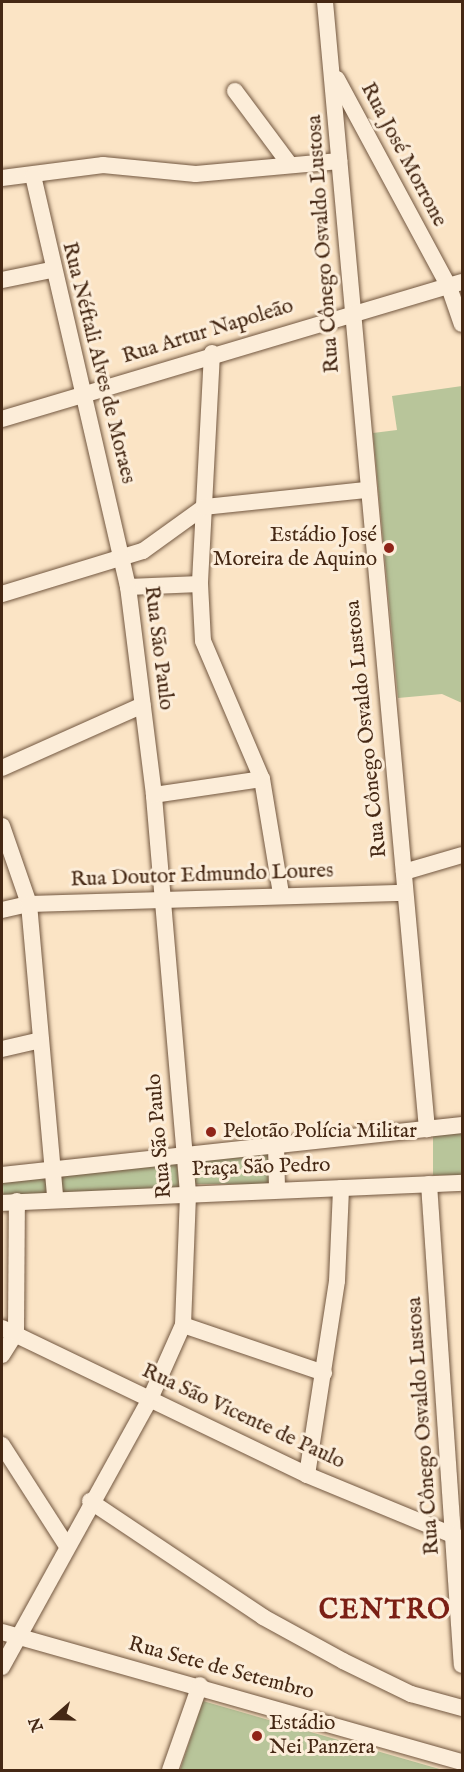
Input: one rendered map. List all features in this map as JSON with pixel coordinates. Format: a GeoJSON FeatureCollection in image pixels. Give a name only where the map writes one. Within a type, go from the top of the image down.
{"type":"FeatureCollection","features":[{"type":"Feature","properties":{"kind":"street","name":"Rua Cônego Osvaldo Lustosa"},"geometry":{"type":"LineString","coordinates":[[325,2],[333,73],[367,490],[427,1129]]}},
{"type":"Feature","properties":{"kind":"street","name":"Rua José Morrone"},"geometry":{"type":"LineString","coordinates":[[333,73],[456,284],[462,324]]}},
{"type":"Feature","properties":{"kind":"street"},"geometry":{"type":"LineString","coordinates":[[235,91],[288,162]]}},
{"type":"Feature","properties":{"kind":"street"},"geometry":{"type":"LineString","coordinates":[[2,178],[33,177],[103,165],[196,174],[288,162],[339,161]]}},
{"type":"Feature","properties":{"kind":"street","name":"Rua Néftali Alves de Moraes"},"geometry":{"type":"LineString","coordinates":[[33,177],[51,270],[123,559]]}},
{"type":"Feature","properties":{"kind":"street"},"geometry":{"type":"LineString","coordinates":[[2,280],[51,270]]}},
{"type":"Feature","properties":{"kind":"street","name":"Rua Artur Napoleão"},"geometry":{"type":"LineString","coordinates":[[2,419],[212,353],[456,284]]}},
{"type":"Feature","properties":{"kind":"street"},"geometry":{"type":"LineString","coordinates":[[212,353],[200,584],[203,640],[262,779],[281,894]]}},
{"type":"Feature","properties":{"kind":"street"},"geometry":{"type":"LineString","coordinates":[[2,594],[123,559],[143,551],[204,507],[367,490]]}},
{"type":"Feature","properties":{"kind":"street","name":"Rua São Paulo"},"geometry":{"type":"LineString","coordinates":[[2,1667],[21,1638],[65,1543],[150,1399],[183,1325],[188,1193],[161,902],[154,795],[123,559]]}},
{"type":"Feature","properties":{"kind":"street"},"geometry":{"type":"LineString","coordinates":[[128,587],[200,584]]}},
{"type":"Feature","properties":{"kind":"street"},"geometry":{"type":"LineString","coordinates":[[2,768],[143,705]]}},
{"type":"Feature","properties":{"kind":"street"},"geometry":{"type":"LineString","coordinates":[[154,795],[262,779]]}},
{"type":"Feature","properties":{"kind":"street"},"geometry":{"type":"LineString","coordinates":[[2,826],[29,904],[55,1198]]}},
{"type":"Feature","properties":{"kind":"street"},"geometry":{"type":"LineString","coordinates":[[404,872],[462,855]]}},
{"type":"Feature","properties":{"kind":"street","name":"Rua Doutor Edmundo Loures"},"geometry":{"type":"LineString","coordinates":[[2,910],[29,904],[161,902],[281,894],[405,893]]}},
{"type":"Feature","properties":{"kind":"street"},"geometry":{"type":"LineString","coordinates":[[2,1049],[41,1040]]}},
{"type":"Feature","properties":{"kind":"street"},"geometry":{"type":"LineString","coordinates":[[2,1175],[276,1143],[462,1125]]}},
{"type":"Feature","properties":{"kind":"street"},"geometry":{"type":"LineString","coordinates":[[276,1143],[277,1189]]}},
{"type":"Feature","properties":{"kind":"street","name":"Praça São Pedro"},"geometry":{"type":"LineString","coordinates":[[9,1202],[55,1198],[462,1183]]}},
{"type":"Feature","properties":{"kind":"street","name":"Rua Cônego Osvaldo Lustosa"},"geometry":{"type":"LineString","coordinates":[[429,1184],[459,1536],[462,1665]]}},
{"type":"Feature","properties":{"kind":"street"},"geometry":{"type":"LineString","coordinates":[[307,1475],[324,1373],[342,1188]]}},
{"type":"Feature","properties":{"kind":"street"},"geometry":{"type":"LineString","coordinates":[[2,1355],[9,1330],[9,1202]]}},
{"type":"Feature","properties":{"kind":"street"},"geometry":{"type":"LineString","coordinates":[[183,1325],[324,1373]]}},
{"type":"Feature","properties":{"kind":"street","name":"Rua São Vicente de Paulo"},"geometry":{"type":"LineString","coordinates":[[9,1330],[307,1475],[459,1536]]}},
{"type":"Feature","properties":{"kind":"street"},"geometry":{"type":"LineString","coordinates":[[2,1445],[65,1543]]}},
{"type":"Feature","properties":{"kind":"street"},"geometry":{"type":"LineString","coordinates":[[90,1501],[263,1617],[343,1662],[411,1694],[462,1708]]}},
{"type":"Feature","properties":{"kind":"street","name":"Rua Sete de Setembro"},"geometry":{"type":"LineString","coordinates":[[2,1632],[200,1685],[462,1762]]}},
{"type":"Feature","properties":{"kind":"street"},"geometry":{"type":"LineString","coordinates":[[170,1770],[200,1685]]}},
{"type":"Feature","properties":{"kind":"street"},"geometry":{"type":"LineString","coordinates":[[460,1770],[462,1762]]}},
{"type":"Feature","properties":{"kind":"green space"},"geometry":{"type":"Polygon","coordinates":[[[462,386],[462,703],[442,694],[398,698],[373,433],[397,430],[392,396],[462,386]]]}},
{"type":"Feature","properties":{"kind":"green space"},"geometry":{"type":"Polygon","coordinates":[[[433,1132],[462,1132],[462,1175],[433,1175],[433,1132]]]}},
{"type":"Feature","properties":{"kind":"green space"},"geometry":{"type":"Polygon","coordinates":[[[193,1154],[271,1154],[271,1184],[193,1184],[193,1154]]]}},
{"type":"Feature","properties":{"kind":"green space"},"geometry":{"type":"Polygon","coordinates":[[[177,1161],[179,1188],[61,1195],[59,1172],[177,1161]]]}},
{"type":"Feature","properties":{"kind":"green space"},"geometry":{"type":"Polygon","coordinates":[[[47,1174],[49,1195],[4,1199],[2,1178],[47,1174]]]}},
{"type":"Feature","properties":{"kind":"green space","name":"Estádio Nei Panzera"},"geometry":{"type":"Polygon","coordinates":[[[203,1701],[443,1770],[180,1770],[203,1701]]]}},
{"type":"Feature","properties":{"kind":"place","name":"Estádio José Moreira de Aquino"},"geometry":{"type":"Point","coordinates":[389,548]}},
{"type":"Feature","properties":{"kind":"place","name":"Pelotão Polícia Militar"},"geometry":{"type":"Point","coordinates":[211,1132]}},
{"type":"Feature","properties":{"kind":"place","name":"Estádio Nei Panzera"},"geometry":{"type":"Point","coordinates":[257,1736]}},
{"type":"Feature","properties":{"kind":"district","name":"CENTRO"},"geometry":{"type":"Point","coordinates":[385,1612]}}]}
